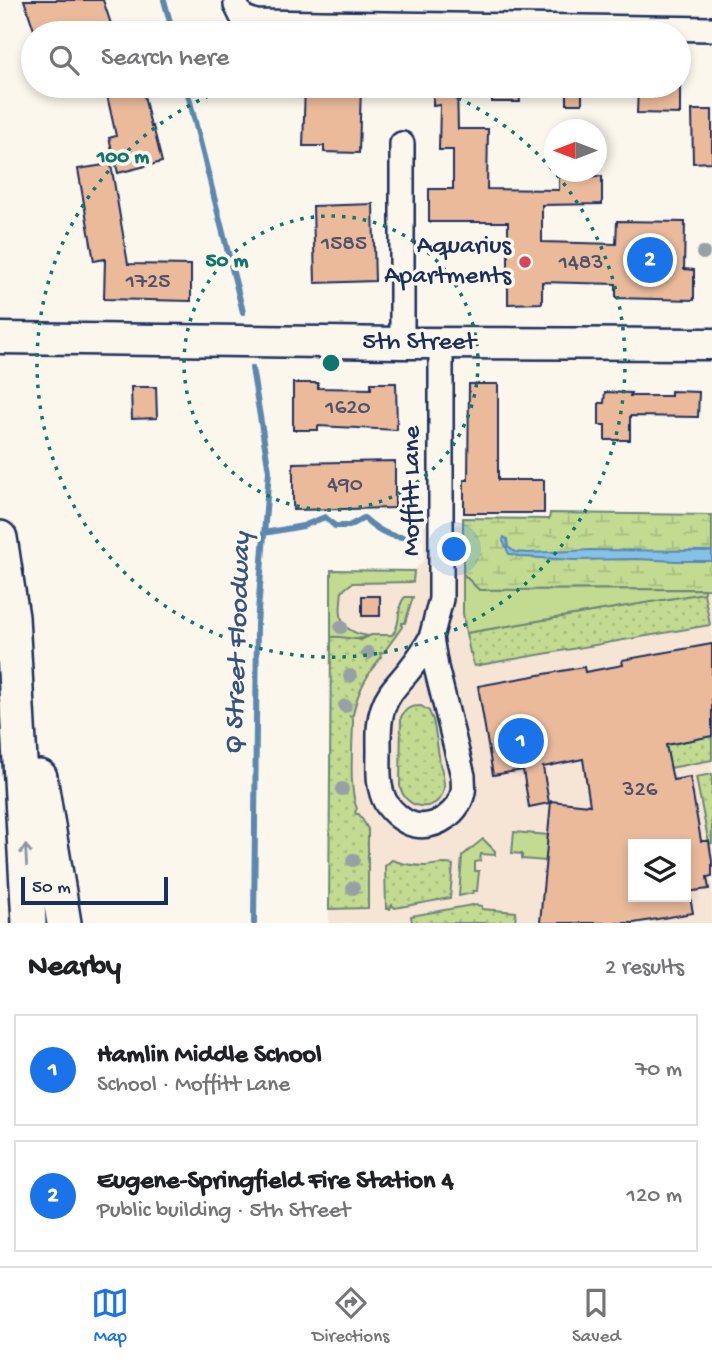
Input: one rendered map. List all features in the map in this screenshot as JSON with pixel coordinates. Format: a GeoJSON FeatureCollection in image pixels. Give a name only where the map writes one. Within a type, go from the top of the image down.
{"type":"FeatureCollection","features":[{"type":"Feature","properties":{"kind":"highway"},"geometry":{"type":"LineString","coordinates":[[0,538],[64,923]]}},
{"type":"Feature","properties":{"kind":"highway"},"geometry":{"type":"LineString","coordinates":[[12,617],[30,923]]}},
{"type":"Feature","properties":{"kind":"main road","name":"5th Street"},"geometry":{"type":"LineString","coordinates":[[0,338],[712,344]]}},
{"type":"Feature","properties":{"kind":"street"},"geometry":{"type":"LineString","coordinates":[[239,9],[255,21]]}},
{"type":"Feature","properties":{"kind":"street"},"geometry":{"type":"LineString","coordinates":[[691,29],[712,29]]}},
{"type":"Feature","properties":{"kind":"street"},"geometry":{"type":"LineString","coordinates":[[402,144],[402,343]]}},
{"type":"Feature","properties":{"kind":"street","name":"Moffitt Lane"},"geometry":{"type":"LineString","coordinates":[[432,638],[436,667],[463,776],[463,792],[452,813],[444,820],[429,825],[415,825],[394,813],[382,792],[379,780],[379,724],[388,696],[432,638],[441,599],[441,343]]}},
{"type":"Feature","properties":{"kind":"shaded area"},"geometry":{"type":"Polygon","coordinates":[[[424,525],[463,525],[463,574],[479,590],[712,589],[712,923],[329,923],[331,570],[413,571],[424,560],[424,525]]]}},
{"type":"Feature","properties":{"kind":"green space"},"geometry":{"type":"Polygon","coordinates":[[[550,513],[712,515],[712,589],[479,590],[463,574],[463,518],[549,519],[550,513]]]}},
{"type":"Feature","properties":{"kind":"green space"},"geometry":{"type":"Polygon","coordinates":[[[331,570],[414,571],[413,582],[352,583],[342,591],[343,621],[351,631],[368,636],[354,639],[331,637],[331,570]]]}},
{"type":"Feature","properties":{"kind":"green space"},"geometry":{"type":"Polygon","coordinates":[[[463,575],[479,590],[704,589],[704,593],[466,633],[463,575]]]}},
{"type":"Feature","properties":{"kind":"green space"},"geometry":{"type":"Polygon","coordinates":[[[704,593],[710,625],[474,666],[470,653],[466,633],[704,593]]]}},
{"type":"Feature","properties":{"kind":"green space"},"geometry":{"type":"Polygon","coordinates":[[[405,597],[413,597],[405,623],[402,623],[402,627],[384,652],[380,653],[381,657],[363,684],[353,715],[350,716],[353,719],[352,777],[357,809],[355,812],[368,829],[368,908],[329,909],[331,637],[361,640],[371,635],[392,635],[397,625],[400,605],[405,597]]]}},
{"type":"Feature","properties":{"kind":"green space"},"geometry":{"type":"Polygon","coordinates":[[[421,706],[429,711],[433,720],[444,786],[438,801],[424,806],[409,801],[400,786],[401,717],[409,708],[421,706]]]}},
{"type":"Feature","properties":{"kind":"green space"},"geometry":{"type":"Polygon","coordinates":[[[712,736],[712,760],[670,768],[666,745],[712,736]]]}},
{"type":"Feature","properties":{"kind":"green space"},"geometry":{"type":"Polygon","coordinates":[[[712,774],[712,843],[709,844],[696,777],[712,774]]]}},
{"type":"Feature","properties":{"kind":"green space"},"geometry":{"type":"Polygon","coordinates":[[[514,832],[548,835],[546,861],[522,859],[522,854],[512,853],[514,832]]]}},
{"type":"Feature","properties":{"kind":"green space"},"geometry":{"type":"Polygon","coordinates":[[[483,839],[495,851],[495,855],[481,854],[480,861],[475,862],[475,871],[479,871],[477,891],[459,896],[462,856],[483,839]]]}},
{"type":"Feature","properties":{"kind":"green space"},"geometry":{"type":"Polygon","coordinates":[[[392,860],[417,866],[453,865],[450,898],[395,908],[392,905],[390,909],[386,909],[385,866],[392,860]]]}},
{"type":"Feature","properties":{"kind":"green space"},"geometry":{"type":"Polygon","coordinates":[[[472,905],[482,906],[482,909],[516,912],[515,923],[412,923],[411,916],[472,905]]]}},
{"type":"Feature","properties":{"kind":"water"},"geometry":{"type":"Polygon","coordinates":[[[504,537],[508,547],[515,552],[712,551],[712,561],[523,557],[509,554],[504,537]]]}},
{"type":"Feature","properties":{"kind":"building"},"geometry":{"type":"Polygon","coordinates":[[[24,0],[103,0],[110,21],[31,21],[24,0]]]}},
{"type":"Feature","properties":{"kind":"building"},"geometry":{"type":"Polygon","coordinates":[[[108,98],[145,98],[162,162],[118,173],[109,138],[116,136],[108,98]]]}},
{"type":"Feature","properties":{"kind":"building"},"geometry":{"type":"Polygon","coordinates":[[[305,98],[361,98],[359,153],[324,152],[324,146],[303,146],[305,98]]]}},
{"type":"Feature","properties":{"kind":"building"},"geometry":{"type":"Polygon","coordinates":[[[433,98],[457,98],[458,129],[488,129],[487,189],[559,190],[559,182],[602,182],[602,204],[542,205],[542,242],[616,244],[617,221],[685,222],[684,269],[694,270],[694,300],[616,298],[616,284],[542,282],[542,303],[508,304],[508,222],[429,222],[429,189],[453,189],[453,150],[439,150],[440,105],[433,106],[433,98]]]}},
{"type":"Feature","properties":{"kind":"building"},"geometry":{"type":"Polygon","coordinates":[[[492,98],[520,98],[520,102],[492,102],[492,98]]]}},
{"type":"Feature","properties":{"kind":"building"},"geometry":{"type":"Polygon","coordinates":[[[567,98],[582,98],[582,104],[567,104],[567,98]]]}},
{"type":"Feature","properties":{"kind":"building"},"geometry":{"type":"Polygon","coordinates":[[[638,98],[680,98],[680,114],[637,113],[638,98]]]}},
{"type":"Feature","properties":{"kind":"building"},"geometry":{"type":"Polygon","coordinates":[[[692,110],[712,110],[712,162],[693,163],[692,110]]]}},
{"type":"Feature","properties":{"kind":"building"},"geometry":{"type":"Polygon","coordinates":[[[111,164],[128,264],[191,265],[191,301],[104,299],[105,259],[94,261],[78,169],[111,164]]]}},
{"type":"Feature","properties":{"kind":"building"},"geometry":{"type":"Polygon","coordinates":[[[373,204],[375,281],[315,283],[313,206],[373,204]]]}},
{"type":"Feature","properties":{"kind":"building"},"geometry":{"type":"Polygon","coordinates":[[[293,383],[318,383],[318,388],[371,389],[371,383],[396,383],[397,430],[318,426],[318,430],[293,430],[293,383]]]}},
{"type":"Feature","properties":{"kind":"building"},"geometry":{"type":"Polygon","coordinates":[[[469,384],[498,384],[498,480],[544,480],[544,513],[464,513],[464,480],[468,480],[469,384]]]}},
{"type":"Feature","properties":{"kind":"building"},"geometry":{"type":"Polygon","coordinates":[[[131,387],[156,387],[157,418],[132,419],[131,387]]]}},
{"type":"Feature","properties":{"kind":"building"},"geometry":{"type":"Polygon","coordinates":[[[671,391],[699,392],[698,417],[630,416],[630,440],[605,440],[605,425],[599,425],[599,403],[604,403],[605,392],[631,393],[630,396],[671,396],[671,391]]]}},
{"type":"Feature","properties":{"kind":"building"},"geometry":{"type":"Polygon","coordinates":[[[395,461],[395,508],[293,510],[293,463],[395,461]]]}},
{"type":"Feature","properties":{"kind":"building"},"geometry":{"type":"Polygon","coordinates":[[[362,596],[380,596],[380,616],[362,616],[362,596]]]}},
{"type":"Feature","properties":{"kind":"building"},"geometry":{"type":"Polygon","coordinates":[[[712,644],[712,736],[666,745],[673,780],[690,777],[701,841],[709,841],[712,876],[707,877],[709,889],[691,891],[691,839],[628,839],[628,902],[691,902],[693,913],[634,923],[540,923],[551,801],[590,805],[583,759],[543,767],[549,803],[529,807],[523,770],[493,775],[478,686],[584,667],[585,672],[623,665],[622,660],[712,644]]]}},
{"type":"Feature","properties":{"kind":"waterway","name":"Q Street Floodway"},"geometry":{"type":"LineString","coordinates":[[164,0],[170,21]]}},
{"type":"Feature","properties":{"kind":"waterway","name":"Q Street Floodway"},"geometry":{"type":"LineString","coordinates":[[189,98],[243,312]]}},
{"type":"Feature","properties":{"kind":"waterway","name":"Q Street Floodway"},"geometry":{"type":"LineString","coordinates":[[252,368],[269,471],[257,624],[254,923]]}},
{"type":"Feature","properties":{"kind":"waterway"},"geometry":{"type":"LineString","coordinates":[[264,533],[303,526],[325,517],[335,526],[349,526],[364,518],[389,534],[418,537]]}},
{"type":"Feature","properties":{"kind":"place","name":"Eugene-Springfield Fire Station 4"},"geometry":{"type":"Point","coordinates":[650,260]}},
{"type":"Feature","properties":{"kind":"place","name":"Aquarius Apartments"},"geometry":{"type":"Point","coordinates":[525,262]}},
{"type":"Feature","properties":{"kind":"place","name":"Hamlin Middle School"},"geometry":{"type":"Point","coordinates":[521,741]}}]}
